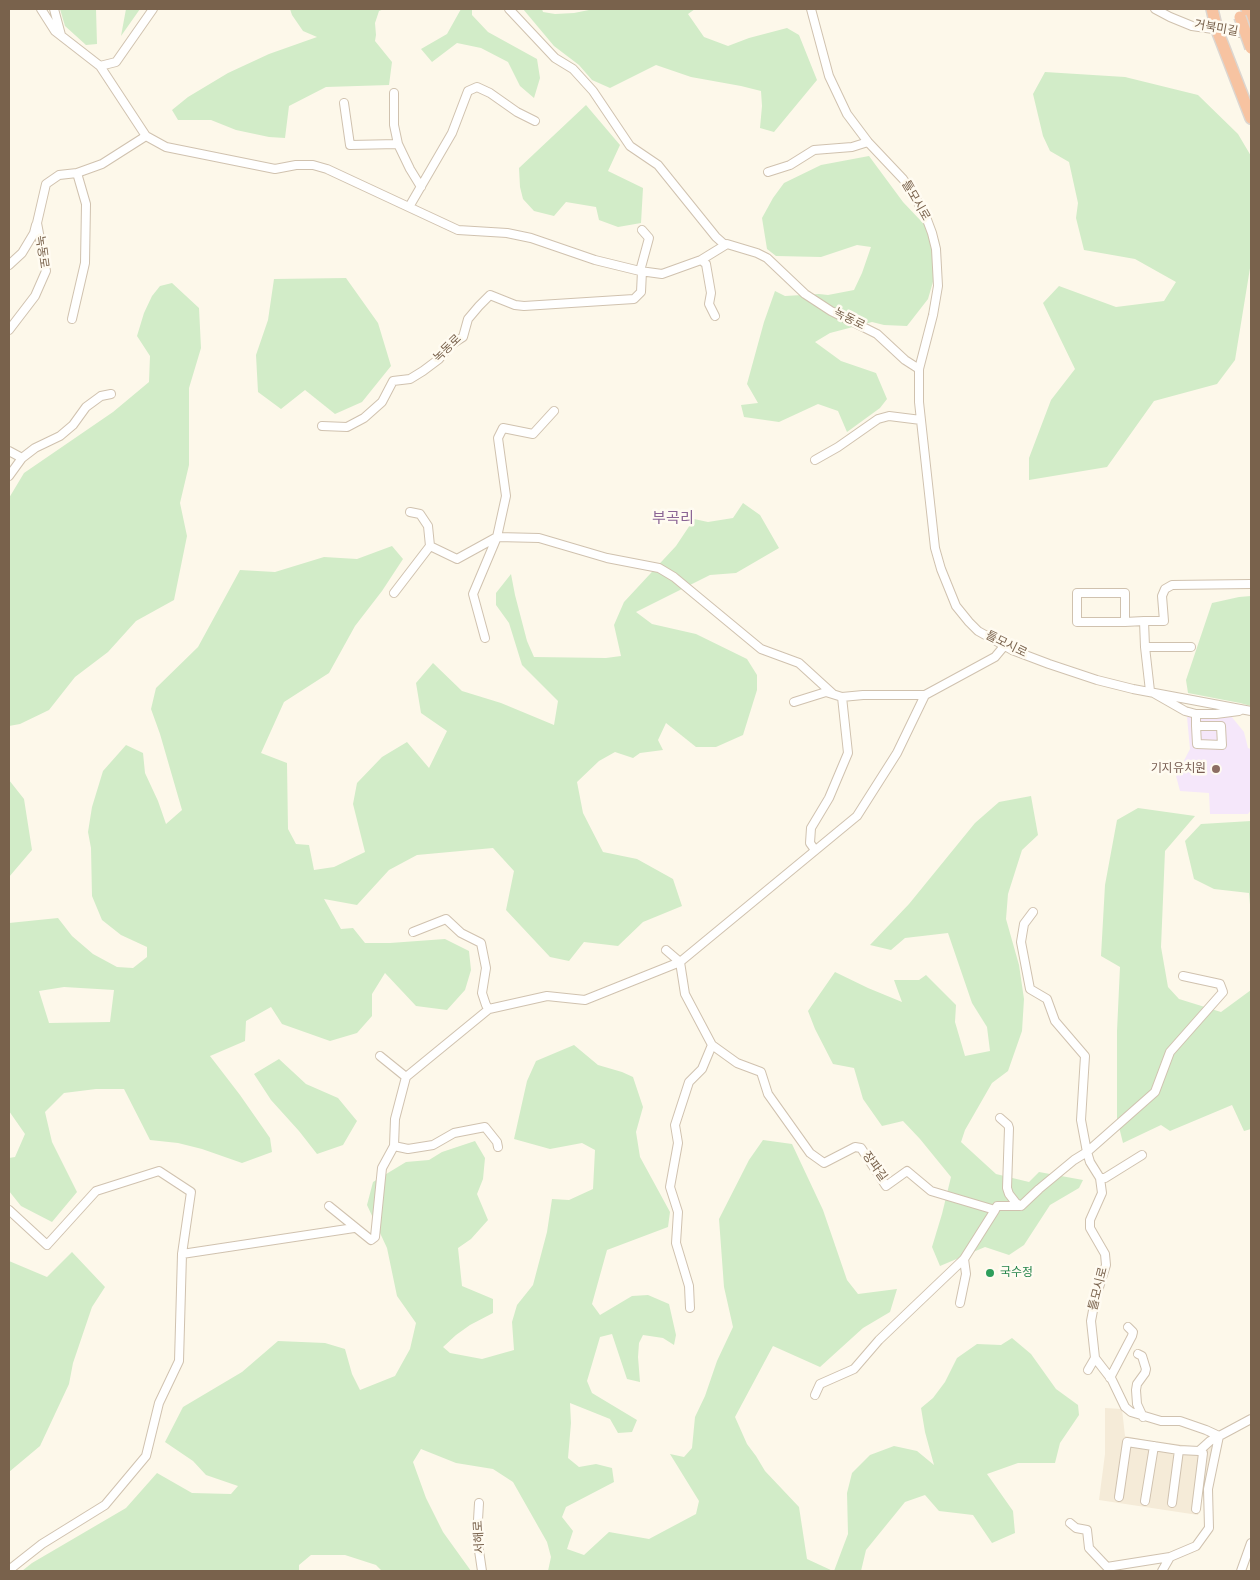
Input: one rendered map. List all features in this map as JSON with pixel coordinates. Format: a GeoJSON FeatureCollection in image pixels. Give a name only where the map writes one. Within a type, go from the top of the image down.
{"type":"FeatureCollection","features":[{"type":"Feature","properties":{"kind":"highway"},"geometry":{"type":"LineString","coordinates":[[1212,9],[1217,30],[1251,118]]}},
{"type":"Feature","properties":{"kind":"highway"},"geometry":{"type":"LineString","coordinates":[[1245,15],[1251,48]]}},
{"type":"Feature","properties":{"kind":"street"},"geometry":{"type":"LineString","coordinates":[[41,9],[62,37],[100,66],[146,136],[166,146],[276,169],[313,164],[458,230],[507,233],[531,238],[595,260],[641,271],[662,274],[701,260],[725,245],[716,237],[658,165],[630,146],[592,91],[573,70],[555,58],[509,9]]}},
{"type":"Feature","properties":{"kind":"street"},"geometry":{"type":"LineString","coordinates":[[54,9],[62,37]]}},
{"type":"Feature","properties":{"kind":"street"},"geometry":{"type":"LineString","coordinates":[[100,66],[116,62],[153,9]]}},
{"type":"Feature","properties":{"kind":"street","name":"틀모시로"},"geometry":{"type":"LineString","coordinates":[[811,9],[829,76],[847,114],[868,142],[903,179],[914,195],[926,217],[936,249],[938,286],[933,315],[919,369],[921,420],[935,548],[946,584],[956,606],[978,631],[1012,650],[1042,661],[1097,680],[1249,710]]}},
{"type":"Feature","properties":{"kind":"street","name":"거북미길"},"geometry":{"type":"LineString","coordinates":[[1155,9],[1192,26],[1251,35]]}},
{"type":"Feature","properties":{"kind":"street"},"geometry":{"type":"LineString","coordinates":[[409,207],[452,133],[468,91],[477,87],[535,121]]}},
{"type":"Feature","properties":{"kind":"street"},"geometry":{"type":"LineString","coordinates":[[394,93],[394,125],[398,144],[421,187]]}},
{"type":"Feature","properties":{"kind":"street"},"geometry":{"type":"LineString","coordinates":[[344,102],[350,145],[398,144]]}},
{"type":"Feature","properties":{"kind":"street","name":"녹동로"},"geometry":{"type":"LineString","coordinates":[[9,265],[22,253],[34,233],[46,184],[59,175],[77,173],[102,164],[146,136]]}},
{"type":"Feature","properties":{"kind":"street"},"geometry":{"type":"LineString","coordinates":[[768,172],[790,166],[814,150],[852,147],[868,142]]}},
{"type":"Feature","properties":{"kind":"street"},"geometry":{"type":"LineString","coordinates":[[72,319],[85,262],[86,204],[77,173]]}},
{"type":"Feature","properties":{"kind":"street","name":"녹동로"},"geometry":{"type":"LineString","coordinates":[[9,330],[35,296],[46,271],[37,223]]}},
{"type":"Feature","properties":{"kind":"street","name":"녹동로"},"geometry":{"type":"LineString","coordinates":[[322,426],[347,426],[364,418],[382,402],[392,381],[410,378],[423,371],[439,359],[452,344],[463,337],[468,319],[490,295],[516,305],[524,306],[634,300],[641,292],[641,271],[649,238],[642,230]]}},
{"type":"Feature","properties":{"kind":"street","name":"녹동로"},"geometry":{"type":"LineString","coordinates":[[725,245],[757,253],[767,258],[805,294],[831,311],[877,334],[905,360],[919,369]]}},
{"type":"Feature","properties":{"kind":"street"},"geometry":{"type":"LineString","coordinates":[[701,260],[706,264],[711,292],[709,304],[715,316]]}},
{"type":"Feature","properties":{"kind":"street"},"geometry":{"type":"LineString","coordinates":[[9,476],[22,458],[35,448],[60,436],[73,425],[86,407],[101,396],[112,394]]}},
{"type":"Feature","properties":{"kind":"street"},"geometry":{"type":"LineString","coordinates":[[485,638],[473,594],[497,537],[506,496],[498,438],[503,428],[533,434],[554,410]]}},
{"type":"Feature","properties":{"kind":"street"},"geometry":{"type":"LineString","coordinates":[[815,460],[838,447],[878,419],[889,416],[921,420]]}},
{"type":"Feature","properties":{"kind":"street"},"geometry":{"type":"LineString","coordinates":[[9,451],[22,458]]}},
{"type":"Feature","properties":{"kind":"street"},"geometry":{"type":"LineString","coordinates":[[394,593],[430,546],[428,526],[420,514],[410,512]]}},
{"type":"Feature","properties":{"kind":"street"},"geometry":{"type":"LineString","coordinates":[[430,546],[457,559],[497,537],[539,538],[607,558],[659,568],[674,577],[761,649],[799,663],[833,694]]}},
{"type":"Feature","properties":{"kind":"street"},"geometry":{"type":"LineString","coordinates":[[1125,622],[1125,593],[1077,593],[1077,622],[1125,622],[1144,622],[1164,621],[1162,596],[1164,589],[1172,585],[1251,584]]}},
{"type":"Feature","properties":{"kind":"street"},"geometry":{"type":"LineString","coordinates":[[1144,622],[1150,691],[1186,711],[1196,714],[1216,714],[1249,710]]}},
{"type":"Feature","properties":{"kind":"street"},"geometry":{"type":"LineString","coordinates":[[794,702],[826,692],[842,696],[925,695],[995,657],[1005,645]]}},
{"type":"Feature","properties":{"kind":"street"},"geometry":{"type":"LineString","coordinates":[[1145,647],[1191,647]]}},
{"type":"Feature","properties":{"kind":"street"},"geometry":{"type":"LineString","coordinates":[[328,1206],[371,1240],[375,1237],[382,1168],[394,1146],[395,1119],[406,1077],[490,1009],[547,996],[585,1000],[680,962],[857,816],[897,753],[925,695]]}},
{"type":"Feature","properties":{"kind":"street"},"geometry":{"type":"LineString","coordinates":[[815,850],[810,843],[811,828],[829,798],[848,753],[842,696]]}},
{"type":"Feature","properties":{"kind":"street"},"geometry":{"type":"LineString","coordinates":[[1196,714],[1196,726]]}},
{"type":"Feature","properties":{"kind":"street"},"geometry":{"type":"LineString","coordinates":[[1033,912],[1024,924],[1020,942],[1030,989],[1047,999],[1055,1021],[1086,1056],[1081,1120],[1086,1152],[1090,1162],[1100,1178],[1104,1178],[1142,1155]]}},
{"type":"Feature","properties":{"kind":"street"},"geometry":{"type":"LineString","coordinates":[[413,932],[446,919],[461,933],[481,943],[486,968],[482,993],[486,1005],[490,1009]]}},
{"type":"Feature","properties":{"kind":"street"},"geometry":{"type":"LineString","coordinates":[[666,950],[680,962],[685,994],[712,1045],[702,1069],[689,1082],[675,1125],[678,1144],[670,1187],[678,1212],[676,1243],[690,1286],[690,1308]]}},
{"type":"Feature","properties":{"kind":"street"},"geometry":{"type":"LineString","coordinates":[[1000,1118],[1009,1128],[1007,1188],[1016,1203],[1021,1206],[1155,1092],[1170,1052],[1223,992],[1220,984],[1183,976]]}},
{"type":"Feature","properties":{"kind":"street","name":"장파길"},"geometry":{"type":"LineString","coordinates":[[712,1045],[737,1063],[761,1072],[768,1094],[810,1153],[824,1163],[855,1147],[861,1148],[886,1186],[907,1171],[931,1191],[995,1210],[997,1206],[1021,1206]]}},
{"type":"Feature","properties":{"kind":"street"},"geometry":{"type":"LineString","coordinates":[[380,1056],[406,1077]]}},
{"type":"Feature","properties":{"kind":"street"},"geometry":{"type":"LineString","coordinates":[[394,1146],[408,1149],[433,1145],[454,1133],[485,1127],[497,1142],[498,1147]]}},
{"type":"Feature","properties":{"kind":"street"},"geometry":{"type":"LineString","coordinates":[[9,1210],[47,1245],[96,1191],[159,1171],[191,1192],[182,1254],[179,1361],[159,1403],[146,1456],[105,1504],[42,1544],[9,1570]]}},
{"type":"Feature","properties":{"kind":"street","name":"틀모시로"},"geometry":{"type":"LineString","coordinates":[[1095,1358],[1091,1321],[1095,1300],[1106,1265],[1105,1254],[1090,1228],[1090,1220],[1102,1193],[1100,1178]]}},
{"type":"Feature","properties":{"kind":"street"},"geometry":{"type":"LineString","coordinates":[[815,1395],[820,1384],[854,1370],[879,1340],[964,1259],[995,1210]]}},
{"type":"Feature","properties":{"kind":"street"},"geometry":{"type":"LineString","coordinates":[[182,1254],[354,1228]]}},
{"type":"Feature","properties":{"kind":"street"},"geometry":{"type":"LineString","coordinates":[[960,1303],[966,1274],[964,1259]]}},
{"type":"Feature","properties":{"kind":"street"},"geometry":{"type":"LineString","coordinates":[[1110,1378],[1132,1336],[1133,1332],[1128,1327]]}},
{"type":"Feature","properties":{"kind":"street"},"geometry":{"type":"LineString","coordinates":[[1138,1354],[1142,1356],[1146,1369],[1145,1374],[1137,1384],[1136,1390],[1137,1404],[1143,1417]]}},
{"type":"Feature","properties":{"kind":"street"},"geometry":{"type":"LineString","coordinates":[[1088,1370],[1095,1358],[1117,1388],[1125,1407],[1131,1412],[1161,1421],[1180,1421],[1219,1436]]}},
{"type":"Feature","properties":{"kind":"street"},"geometry":{"type":"LineString","coordinates":[[1199,1451],[1219,1436],[1251,1420]]}},
{"type":"Feature","properties":{"kind":"street"},"geometry":{"type":"LineString","coordinates":[[1070,1523],[1076,1528],[1087,1530],[1089,1548],[1106,1567],[1170,1557],[1196,1546],[1210,1528],[1208,1489],[1219,1436]]}},
{"type":"Feature","properties":{"kind":"street"},"geometry":{"type":"LineString","coordinates":[[1119,1497],[1127,1442],[1199,1451],[1203,1453],[1196,1509]]}},
{"type":"Feature","properties":{"kind":"street"},"geometry":{"type":"LineString","coordinates":[[1145,1501],[1154,1446]]}},
{"type":"Feature","properties":{"kind":"street"},"geometry":{"type":"LineString","coordinates":[[1172,1503],[1179,1450]]}},
{"type":"Feature","properties":{"kind":"street","name":"서해로"},"geometry":{"type":"LineString","coordinates":[[479,1503],[477,1537],[482,1571]]}},
{"type":"Feature","properties":{"kind":"street"},"geometry":{"type":"LineString","coordinates":[[1241,1571],[1251,1543]]}},
{"type":"Feature","properties":{"kind":"street"},"geometry":{"type":"LineString","coordinates":[[1162,1571],[1170,1557]]}},
{"type":"Feature","properties":{"kind":"shaded area","name":"기지유치원"},"geometry":{"type":"Polygon","coordinates":[[[1231,716],[1244,732],[1248,748],[1251,749],[1251,810],[1248,814],[1210,814],[1209,793],[1180,791],[1176,776],[1190,749],[1187,717],[1231,716]]]}},
{"type":"Feature","properties":{"kind":"shaded area"},"geometry":{"type":"Polygon","coordinates":[[[1105,1408],[1122,1409],[1125,1436],[1206,1448],[1215,1442],[1198,1515],[1099,1500],[1105,1454],[1105,1408]]]}},
{"type":"Feature","properties":{"kind":"green space"},"geometry":{"type":"Polygon","coordinates":[[[60,9],[96,9],[97,44],[86,45],[65,26],[60,9]]]}},
{"type":"Feature","properties":{"kind":"green space"},"geometry":{"type":"Polygon","coordinates":[[[126,9],[140,9],[121,36],[126,9]]]}},
{"type":"Feature","properties":{"kind":"green space"},"geometry":{"type":"Polygon","coordinates":[[[290,9],[384,9],[379,11],[375,23],[375,41],[392,62],[389,85],[326,87],[289,106],[285,138],[269,137],[236,130],[211,120],[178,120],[172,110],[188,97],[228,73],[269,54],[317,37],[303,31],[290,9]]]}},
{"type":"Feature","properties":{"kind":"green space"},"geometry":{"type":"Polygon","coordinates":[[[461,9],[472,9],[472,15],[488,32],[537,59],[540,78],[534,98],[520,86],[508,62],[481,48],[457,43],[432,62],[421,49],[447,34],[461,9]]]}},
{"type":"Feature","properties":{"kind":"green space"},"geometry":{"type":"Polygon","coordinates":[[[523,9],[542,9],[543,12],[555,14],[594,9],[695,9],[688,14],[704,37],[728,46],[749,38],[787,28],[799,35],[817,80],[774,132],[760,128],[761,91],[691,77],[656,65],[610,88],[592,80],[579,65],[554,46],[523,9]]]}},
{"type":"Feature","properties":{"kind":"green space"},"geometry":{"type":"Polygon","coordinates":[[[1045,72],[1125,77],[1198,95],[1238,134],[1251,156],[1251,262],[1235,360],[1217,384],[1154,401],[1107,467],[1029,480],[1029,458],[1051,400],[1075,369],[1043,303],[1059,286],[1116,307],[1164,301],[1176,282],[1135,259],[1084,250],[1076,218],[1078,203],[1069,162],[1050,151],[1043,136],[1033,94],[1045,72]]]}},
{"type":"Feature","properties":{"kind":"green space"},"geometry":{"type":"Polygon","coordinates":[[[586,105],[620,145],[608,171],[643,188],[641,223],[618,227],[599,220],[596,207],[566,202],[554,216],[534,211],[523,199],[519,168],[586,105]]]}},
{"type":"Feature","properties":{"kind":"green space"},"geometry":{"type":"Polygon","coordinates":[[[869,156],[903,202],[939,240],[941,254],[928,299],[907,326],[884,325],[872,322],[830,333],[815,342],[841,361],[876,373],[887,399],[880,408],[847,432],[838,411],[818,404],[779,422],[744,417],[741,405],[758,403],[747,384],[764,322],[775,291],[785,296],[828,295],[854,290],[871,247],[857,245],[821,257],[776,256],[767,249],[762,218],[784,183],[821,165],[869,156]]]}},
{"type":"Feature","properties":{"kind":"green space"},"geometry":{"type":"Polygon","coordinates":[[[346,278],[378,323],[391,366],[362,402],[335,414],[305,390],[281,409],[258,392],[256,355],[268,320],[274,279],[346,278]]]}},
{"type":"Feature","properties":{"kind":"green space"},"geometry":{"type":"Polygon","coordinates":[[[172,283],[199,308],[201,348],[189,388],[189,465],[180,503],[187,536],[174,600],[136,621],[108,652],[75,677],[49,710],[20,724],[9,726],[9,498],[24,473],[113,412],[149,382],[150,356],[137,336],[144,313],[152,296],[160,286],[172,283]]]}},
{"type":"Feature","properties":{"kind":"green space"},"geometry":{"type":"Polygon","coordinates":[[[743,503],[760,515],[779,548],[736,573],[710,575],[636,612],[652,624],[696,634],[747,659],[757,675],[757,690],[743,735],[716,747],[696,747],[666,723],[658,740],[663,750],[640,753],[633,758],[615,752],[599,761],[577,782],[583,813],[603,852],[637,859],[673,879],[682,906],[643,922],[618,946],[584,942],[569,961],[550,957],[506,910],[514,871],[493,848],[417,855],[389,870],[357,905],[324,899],[341,929],[353,928],[365,943],[445,939],[469,951],[471,970],[465,990],[447,1010],[416,1006],[385,973],[372,994],[372,1016],[357,1033],[330,1041],[282,1024],[271,1007],[246,1021],[245,1041],[210,1056],[270,1138],[272,1152],[242,1163],[178,1143],[150,1140],[124,1089],[96,1089],[64,1093],[45,1112],[52,1142],[77,1192],[52,1222],[21,1206],[9,1191],[9,1158],[15,1157],[25,1134],[9,1111],[9,923],[58,918],[72,936],[93,954],[117,967],[133,968],[147,957],[147,947],[121,935],[102,920],[92,896],[91,848],[88,832],[92,807],[103,771],[126,745],[143,753],[145,773],[166,824],[182,810],[151,709],[156,688],[198,647],[240,570],[275,572],[324,557],[357,559],[392,546],[403,559],[382,591],[355,626],[329,673],[284,702],[261,753],[287,763],[288,829],[296,844],[309,845],[314,870],[334,867],[365,852],[353,804],[357,783],[382,757],[407,742],[429,768],[447,731],[421,713],[416,683],[433,663],[462,691],[501,703],[554,725],[558,701],[522,665],[509,623],[496,605],[496,593],[511,574],[527,641],[534,657],[606,658],[621,656],[614,625],[624,602],[676,546],[694,519],[708,522],[733,518],[743,503]],[[64,987],[39,991],[49,1023],[110,1022],[114,990],[64,987]]]}},
{"type":"Feature","properties":{"kind":"green space"},"geometry":{"type":"Polygon","coordinates":[[[1251,596],[1251,706],[1188,693],[1186,680],[1212,603],[1251,596]]]}},
{"type":"Feature","properties":{"kind":"green space"},"geometry":{"type":"Polygon","coordinates":[[[9,780],[24,799],[32,850],[9,877],[9,780]]]}},
{"type":"Feature","properties":{"kind":"green space"},"geometry":{"type":"Polygon","coordinates":[[[1031,796],[1038,835],[1022,850],[1008,894],[1006,919],[1019,965],[1024,999],[1022,1031],[1008,1071],[992,1083],[965,1130],[961,1142],[996,1174],[1029,1182],[1039,1172],[1083,1180],[1079,1188],[1050,1205],[1024,1245],[1009,1255],[985,1247],[940,1266],[932,1247],[951,1177],[903,1121],[882,1126],[863,1099],[854,1068],[833,1064],[808,1011],[835,972],[902,1002],[894,980],[919,980],[926,975],[956,1005],[955,1022],[965,1056],[990,1051],[987,1027],[972,1003],[948,933],[905,938],[891,950],[870,945],[909,904],[975,823],[999,802],[1031,796]]]}},
{"type":"Feature","properties":{"kind":"green space"},"geometry":{"type":"Polygon","coordinates":[[[1138,808],[1195,816],[1165,851],[1161,947],[1168,987],[1179,999],[1221,1012],[1251,990],[1251,1129],[1244,1131],[1232,1105],[1170,1131],[1161,1125],[1123,1143],[1117,1119],[1117,1031],[1120,967],[1101,956],[1105,885],[1117,820],[1138,808]]]}},
{"type":"Feature","properties":{"kind":"green space"},"geometry":{"type":"Polygon","coordinates":[[[1251,821],[1251,916],[1249,893],[1214,889],[1194,879],[1185,841],[1201,824],[1251,821]]]}},
{"type":"Feature","properties":{"kind":"green space"},"geometry":{"type":"Polygon","coordinates":[[[574,1045],[598,1065],[633,1077],[643,1107],[636,1132],[640,1157],[670,1212],[668,1227],[607,1250],[592,1304],[600,1315],[632,1296],[648,1295],[669,1304],[676,1335],[674,1345],[663,1338],[643,1335],[639,1343],[638,1357],[640,1382],[627,1379],[612,1334],[600,1337],[587,1381],[592,1393],[637,1420],[632,1432],[618,1433],[610,1419],[570,1403],[571,1423],[568,1458],[579,1467],[596,1464],[612,1468],[614,1482],[566,1507],[562,1517],[573,1531],[567,1549],[584,1555],[609,1532],[649,1539],[696,1514],[699,1501],[670,1454],[684,1457],[692,1448],[695,1417],[705,1396],[717,1361],[733,1327],[724,1287],[719,1219],[749,1160],[763,1140],[792,1144],[823,1210],[847,1280],[858,1294],[897,1289],[890,1312],[863,1328],[820,1367],[773,1346],[735,1417],[747,1444],[765,1471],[799,1507],[807,1559],[833,1571],[548,1571],[551,1557],[547,1542],[513,1482],[493,1469],[456,1463],[421,1449],[413,1462],[426,1498],[443,1532],[471,1571],[382,1571],[376,1565],[345,1555],[311,1555],[299,1565],[299,1571],[22,1571],[32,1563],[126,1508],[157,1473],[192,1493],[231,1494],[238,1486],[206,1475],[193,1461],[165,1442],[183,1407],[242,1372],[278,1341],[325,1343],[345,1349],[352,1374],[360,1390],[395,1376],[410,1349],[416,1323],[397,1296],[387,1248],[367,1205],[373,1182],[406,1162],[429,1160],[442,1152],[475,1141],[485,1158],[483,1179],[477,1194],[488,1220],[471,1239],[458,1248],[462,1286],[493,1299],[493,1313],[470,1325],[443,1347],[450,1353],[482,1359],[514,1350],[512,1322],[517,1305],[533,1285],[547,1232],[552,1199],[569,1200],[593,1189],[595,1150],[582,1143],[550,1149],[514,1139],[527,1081],[536,1061],[574,1045]]]}},
{"type":"Feature","properties":{"kind":"green space"},"geometry":{"type":"Polygon","coordinates":[[[279,1059],[306,1084],[338,1098],[357,1121],[343,1145],[317,1154],[271,1100],[254,1074],[279,1059]]]}},
{"type":"Feature","properties":{"kind":"green space"},"geometry":{"type":"Polygon","coordinates":[[[72,1252],[105,1287],[92,1307],[73,1363],[69,1384],[40,1446],[9,1472],[9,1261],[47,1277],[72,1252]]]}},
{"type":"Feature","properties":{"kind":"green space"},"geometry":{"type":"Polygon","coordinates":[[[1012,1338],[1031,1354],[1056,1389],[1078,1405],[1079,1415],[1060,1443],[1055,1463],[1018,1463],[987,1474],[1013,1511],[1015,1533],[992,1543],[973,1515],[939,1511],[925,1495],[905,1502],[866,1550],[861,1571],[834,1571],[848,1534],[847,1493],[852,1473],[870,1455],[894,1446],[917,1451],[934,1465],[921,1408],[933,1398],[945,1382],[957,1358],[977,1344],[1001,1345],[1012,1338]]]}},
{"type":"Feature","properties":{"kind":"place","name":"기지유치원"},"geometry":{"type":"Point","coordinates":[1216,769]}},
{"type":"Feature","properties":{"kind":"place","name":"국수정"},"geometry":{"type":"Point","coordinates":[990,1273]}},
{"type":"Feature","properties":{"kind":"district","name":"부곡리"},"geometry":{"type":"Point","coordinates":[673,520]}}]}
